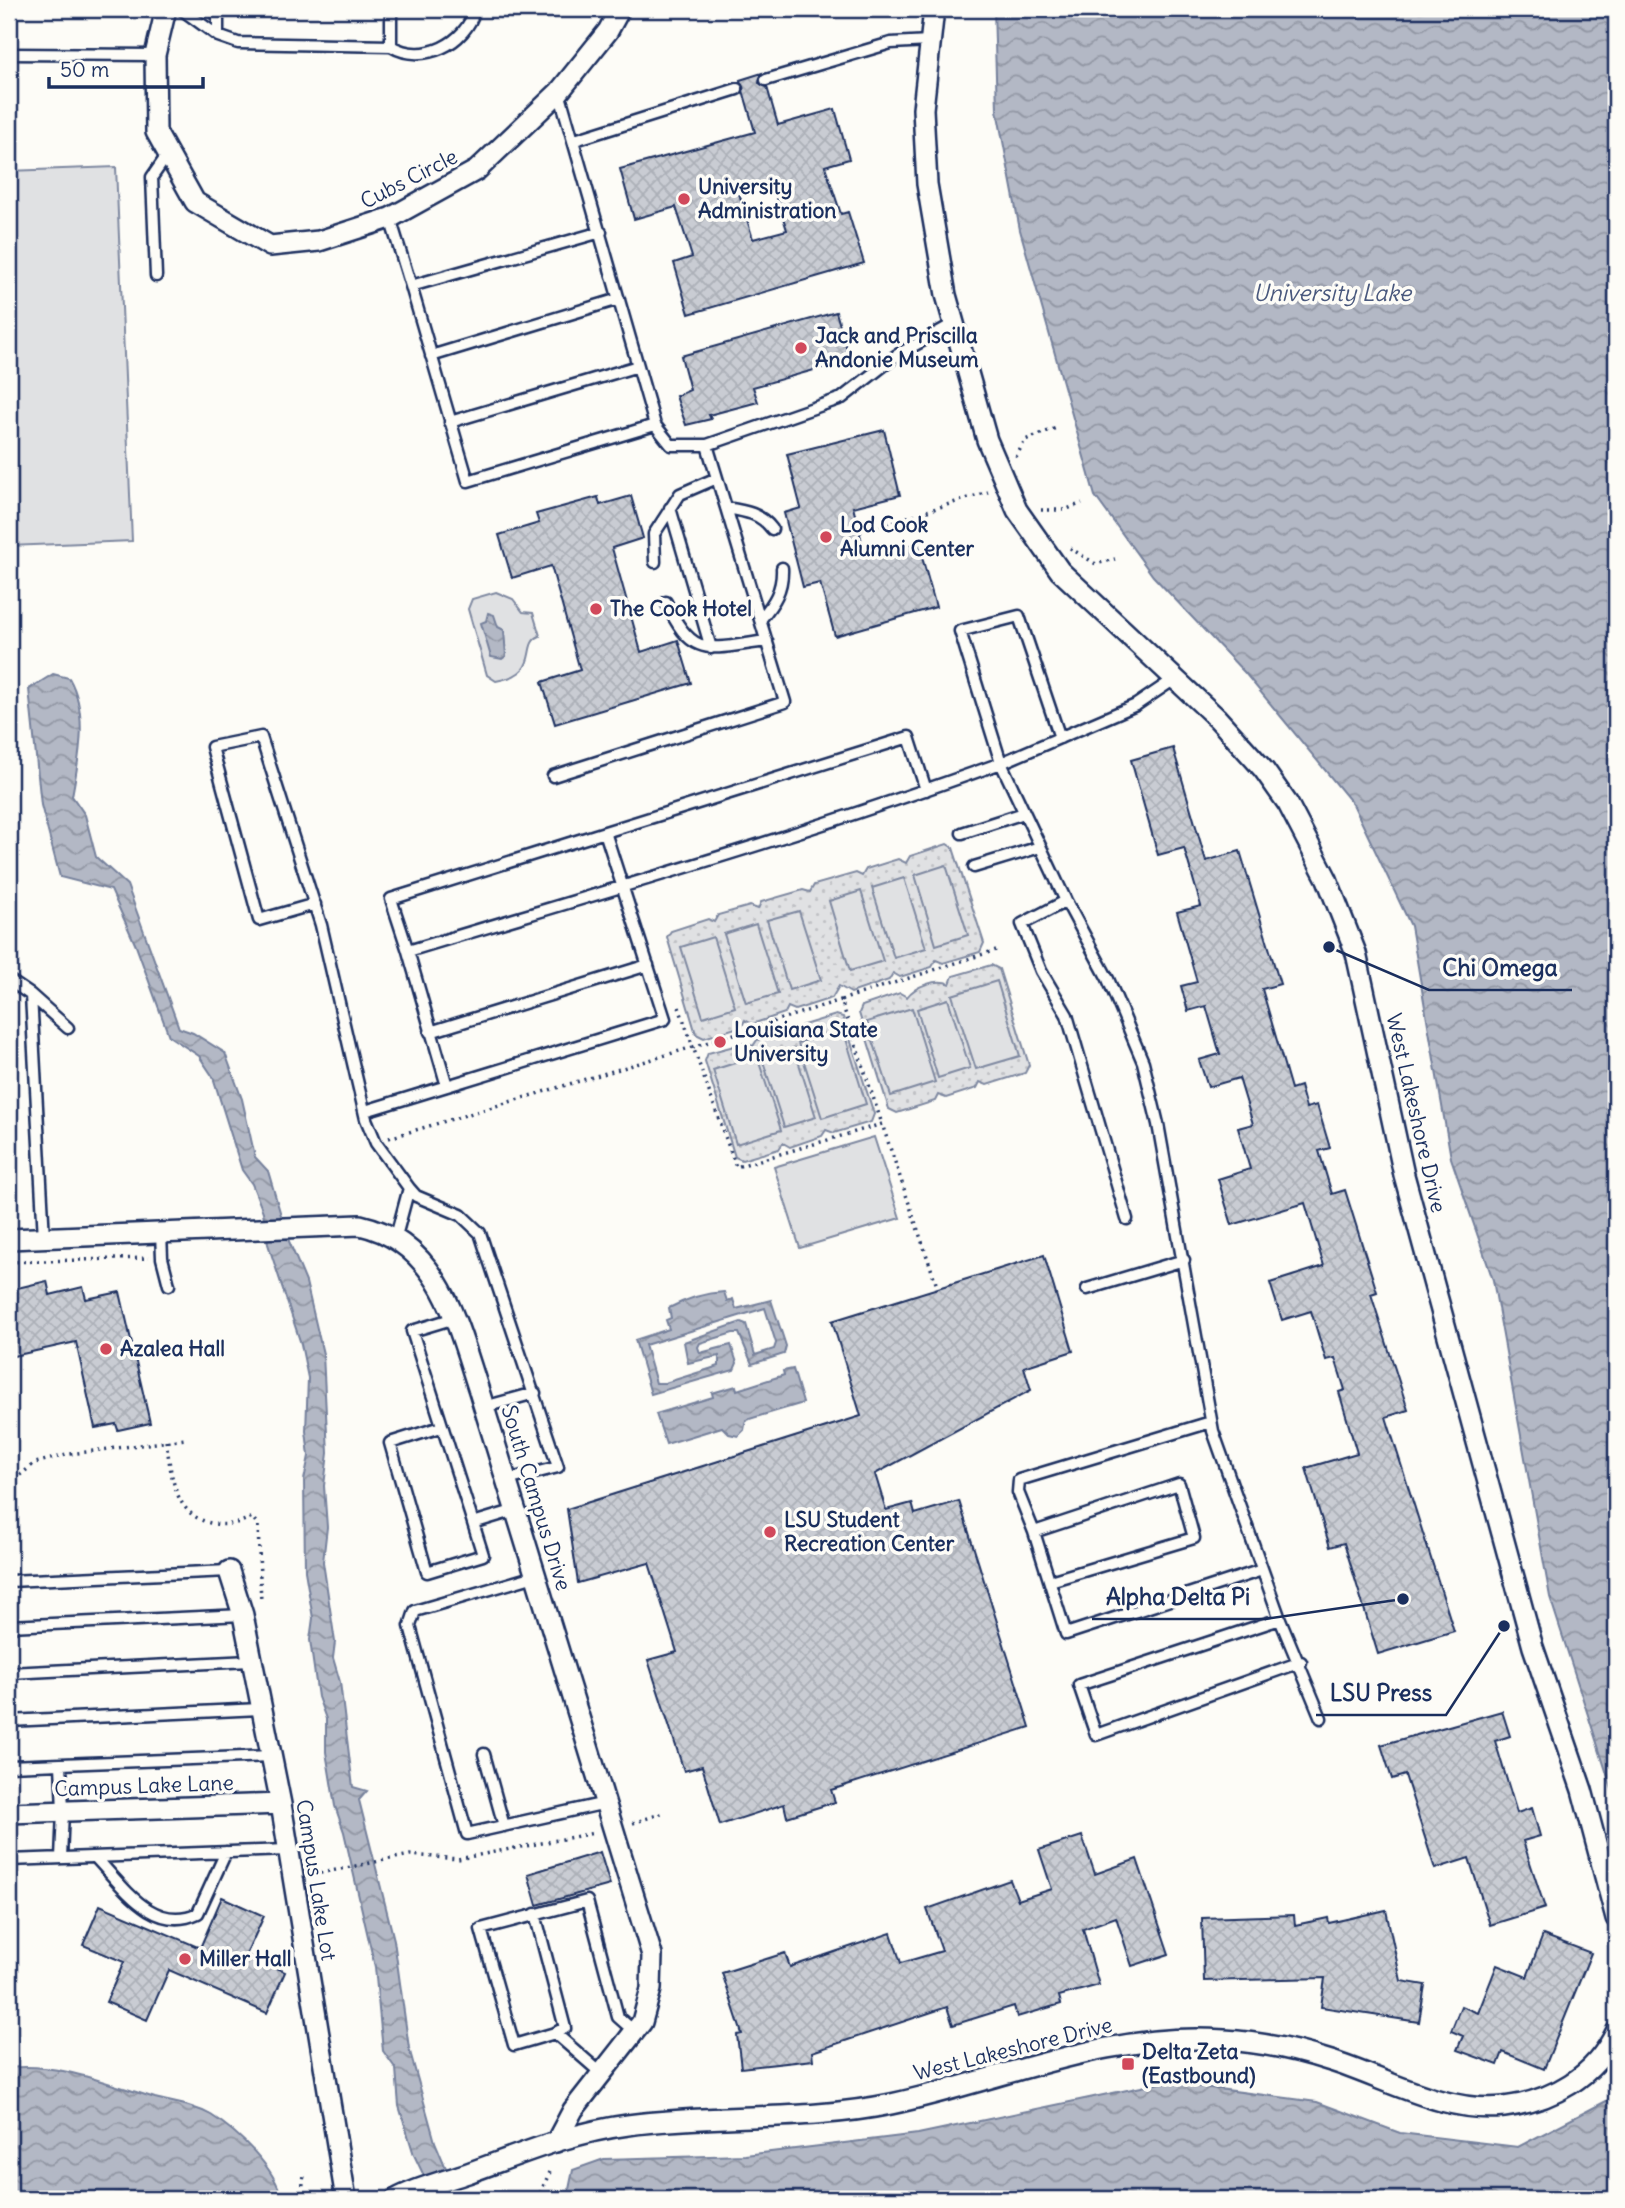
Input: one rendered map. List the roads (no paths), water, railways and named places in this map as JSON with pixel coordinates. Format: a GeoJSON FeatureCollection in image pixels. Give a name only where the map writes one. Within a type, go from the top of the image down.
{"type":"FeatureCollection","features":[{"type":"Feature","properties":{"kind":"street","name":"Cubs Circle"},"geometry":{"type":"LineString","coordinates":[[166,9],[155,55],[156,132],[194,202],[270,246],[319,241],[390,218],[477,170],[559,92],[608,31],[620,9]]}},
{"type":"Feature","properties":{"kind":"street","name":"West Lakeshore Drive"},"geometry":{"type":"LineString","coordinates":[[934,9],[923,109],[927,184],[953,324],[987,440],[1000,476],[1024,520],[1060,571],[1175,678],[1254,759],[1288,804],[1327,879],[1356,953],[1404,1175],[1533,1647],[1582,1790],[1616,1919]]}},
{"type":"Feature","properties":{"kind":"street","name":"South Campus Drive"},"geometry":{"type":"LineString","coordinates":[[9,1239],[330,1225],[373,1228],[395,1240],[422,1261],[436,1277],[455,1317],[484,1407],[652,1955],[650,1998],[635,2033],[573,2110],[556,2142]]}},
{"type":"Feature","properties":{"kind":"street","name":"Campus Lake Lot"},"geometry":{"type":"LineString","coordinates":[[229,1571],[243,1615],[250,1661],[281,1804],[346,2199]]}},
{"type":"Feature","properties":{"kind":"street","name":"Campus Lake Lane"},"geometry":{"type":"LineString","coordinates":[[9,1813],[281,1804]]}},
{"type":"Feature","properties":{"kind":"street","name":"West Lakeshore Drive"},"geometry":{"type":"LineString","coordinates":[[399,2198],[590,2131],[627,2125],[813,2115],[879,2106],[1071,2054],[1165,2038],[1258,2044],[1329,2060],[1462,2105],[1485,2109],[1504,2107],[1552,2095],[1573,2083],[1599,2060],[1616,2032]]}},
{"type":"Feature","properties":{"kind":"lane"},"geometry":{"type":"LineString","coordinates":[[181,9],[218,36],[238,43],[391,46],[402,52],[419,54],[442,48],[465,31],[475,9]]}},
{"type":"Feature","properties":{"kind":"lane"},"geometry":{"type":"LineString","coordinates":[[218,9],[218,36]]}},
{"type":"Feature","properties":{"kind":"lane"},"geometry":{"type":"LineString","coordinates":[[391,9],[391,46]]}},
{"type":"Feature","properties":{"kind":"lane"},"geometry":{"type":"LineString","coordinates":[[766,80],[891,43],[930,41]]}},
{"type":"Feature","properties":{"kind":"lane"},"geometry":{"type":"LineString","coordinates":[[9,54],[155,55]]}},
{"type":"Feature","properties":{"kind":"lane"},"geometry":{"type":"LineString","coordinates":[[575,140],[737,89]]}},
{"type":"Feature","properties":{"kind":"lane"},"geometry":{"type":"LineString","coordinates":[[559,92],[655,425],[671,445],[707,444],[842,398],[897,355],[953,324]]}},
{"type":"Feature","properties":{"kind":"lane"},"geometry":{"type":"LineString","coordinates":[[156,276],[152,177],[168,154]]}},
{"type":"Feature","properties":{"kind":"lane"},"geometry":{"type":"LineString","coordinates":[[390,218],[468,481],[655,425]]}},
{"type":"Feature","properties":{"kind":"lane"},"geometry":{"type":"LineString","coordinates":[[411,286],[601,232]]}},
{"type":"Feature","properties":{"kind":"lane"},"geometry":{"type":"LineString","coordinates":[[431,356],[619,299]]}},
{"type":"Feature","properties":{"kind":"lane"},"geometry":{"type":"LineString","coordinates":[[450,422],[638,366]]}},
{"type":"Feature","properties":{"kind":"lane"},"geometry":{"type":"LineString","coordinates":[[553,776],[785,702],[707,444]]}},
{"type":"Feature","properties":{"kind":"lane"},"geometry":{"type":"LineString","coordinates":[[655,562],[654,534],[680,494],[717,478]]}},
{"type":"Feature","properties":{"kind":"lane"},"geometry":{"type":"LineString","coordinates":[[670,508],[710,648]]}},
{"type":"Feature","properties":{"kind":"lane"},"geometry":{"type":"LineString","coordinates":[[726,509],[748,512],[764,519],[772,528]]}},
{"type":"Feature","properties":{"kind":"lane"},"geometry":{"type":"LineString","coordinates":[[760,620],[775,602],[782,582],[782,568]]}},
{"type":"Feature","properties":{"kind":"lane"},"geometry":{"type":"LineString","coordinates":[[666,602],[679,630],[695,645],[710,648],[767,641]]}},
{"type":"Feature","properties":{"kind":"lane"},"geometry":{"type":"LineString","coordinates":[[1060,738],[1019,616],[960,631],[1001,763],[1066,901],[1108,979],[1143,1062],[1184,1260],[1211,1422],[1280,1619],[1301,1662],[1321,1718]]}},
{"type":"Feature","properties":{"kind":"lane"},"geometry":{"type":"LineString","coordinates":[[408,951],[926,790],[1001,763],[1136,705],[1175,678]]}},
{"type":"Feature","properties":{"kind":"lane"},"geometry":{"type":"LineString","coordinates":[[314,904],[259,920],[212,747],[261,737],[314,904],[365,1111],[376,1143],[416,1196],[461,1215],[480,1233],[558,1467],[507,1480]]}},
{"type":"Feature","properties":{"kind":"lane"},"geometry":{"type":"LineString","coordinates":[[447,1086],[391,899],[909,737],[926,790]]}},
{"type":"Feature","properties":{"kind":"lane"},"geometry":{"type":"LineString","coordinates":[[962,833],[1024,813]]}},
{"type":"Feature","properties":{"kind":"lane"},"geometry":{"type":"LineString","coordinates":[[365,1111],[665,1019],[605,832]]}},
{"type":"Feature","properties":{"kind":"lane"},"geometry":{"type":"LineString","coordinates":[[974,867],[1040,847]]}},
{"type":"Feature","properties":{"kind":"lane"},"geometry":{"type":"LineString","coordinates":[[1066,901],[1022,923],[1041,971],[1067,1015],[1127,1220]]}},
{"type":"Feature","properties":{"kind":"lane"},"geometry":{"type":"LineString","coordinates":[[430,1032],[648,965]]}},
{"type":"Feature","properties":{"kind":"lane"},"geometry":{"type":"LineString","coordinates":[[9,980],[31,995],[68,1028]]}},
{"type":"Feature","properties":{"kind":"lane"},"geometry":{"type":"LineString","coordinates":[[31,995],[44,1238]]}},
{"type":"Feature","properties":{"kind":"lane"},"geometry":{"type":"LineString","coordinates":[[395,1240],[409,1188]]}},
{"type":"Feature","properties":{"kind":"lane"},"geometry":{"type":"LineString","coordinates":[[161,1233],[162,1258],[169,1286]]}},
{"type":"Feature","properties":{"kind":"lane"},"geometry":{"type":"LineString","coordinates":[[1087,1289],[1184,1260]]}},
{"type":"Feature","properties":{"kind":"lane"},"geometry":{"type":"LineString","coordinates":[[441,1427],[390,1443],[427,1572],[483,1555],[412,1331],[455,1317]]}},
{"type":"Feature","properties":{"kind":"lane"},"geometry":{"type":"LineString","coordinates":[[484,1407],[535,1393]]}},
{"type":"Feature","properties":{"kind":"lane"},"geometry":{"type":"LineString","coordinates":[[1211,1422],[1019,1480],[1018,1492],[1034,1532],[1066,1633],[1262,1570]]}},
{"type":"Feature","properties":{"kind":"lane"},"geometry":{"type":"LineString","coordinates":[[1034,1532],[1179,1484],[1194,1538],[1050,1581]]}},
{"type":"Feature","properties":{"kind":"lane"},"geometry":{"type":"LineString","coordinates":[[472,1523],[516,1510]]}},
{"type":"Feature","properties":{"kind":"lane"},"geometry":{"type":"LineString","coordinates":[[9,1581],[229,1571]]}},
{"type":"Feature","properties":{"kind":"lane"},"geometry":{"type":"LineString","coordinates":[[535,1576],[415,1611],[410,1626],[467,1834],[607,1803]]}},
{"type":"Feature","properties":{"kind":"lane"},"geometry":{"type":"LineString","coordinates":[[9,1626],[243,1615]]}},
{"type":"Feature","properties":{"kind":"lane"},"geometry":{"type":"LineString","coordinates":[[1280,1619],[1079,1685],[1096,1735],[1301,1662]]}},
{"type":"Feature","properties":{"kind":"lane"},"geometry":{"type":"LineString","coordinates":[[9,1673],[250,1661]]}},
{"type":"Feature","properties":{"kind":"lane"},"geometry":{"type":"LineString","coordinates":[[9,1721],[260,1709]]}},
{"type":"Feature","properties":{"kind":"lane"},"geometry":{"type":"LineString","coordinates":[[484,1754],[504,1826]]}},
{"type":"Feature","properties":{"kind":"lane"},"geometry":{"type":"LineString","coordinates":[[9,1766],[271,1756]]}},
{"type":"Feature","properties":{"kind":"lane"},"geometry":{"type":"LineString","coordinates":[[61,1764],[61,1858]]}},
{"type":"Feature","properties":{"kind":"lane"},"geometry":{"type":"LineString","coordinates":[[9,1860],[288,1850]]}},
{"type":"Feature","properties":{"kind":"lane"},"geometry":{"type":"LineString","coordinates":[[95,1857],[146,1911],[164,1918],[185,1919],[198,1913],[226,1852]]}},
{"type":"Feature","properties":{"kind":"lane"},"geometry":{"type":"LineString","coordinates":[[535,1914],[565,2028],[514,2045],[481,1929],[535,1914],[587,1900],[618,2017],[635,2033]]}},
{"type":"Feature","properties":{"kind":"lane"},"geometry":{"type":"LineString","coordinates":[[555,2033],[602,2074]]}},
{"type":"Feature","properties":{"kind":"water","name":"University Lake"},"geometry":{"type":"Polygon","coordinates":[[[994,9],[1616,9],[1616,1802],[1550,1597],[1493,1280],[1451,1158],[1411,926],[1353,804],[1245,673],[1153,576],[1095,496],[1020,230],[997,110],[994,9]]]}},
{"type":"Feature","properties":{"kind":"water"},"geometry":{"type":"Polygon","coordinates":[[[488,613],[494,615],[498,627],[504,630],[506,656],[502,659],[491,657],[481,623],[486,621],[488,613]]]}},
{"type":"Feature","properties":{"kind":"water"},"geometry":{"type":"Polygon","coordinates":[[[53,674],[69,678],[79,706],[81,736],[72,796],[85,815],[96,857],[127,885],[179,1028],[193,1033],[225,1053],[242,1099],[255,1157],[268,1171],[288,1239],[306,1282],[323,1354],[328,1453],[324,1486],[327,1527],[323,1562],[335,1642],[333,1658],[340,1682],[353,1787],[367,1791],[359,1800],[394,1940],[409,2048],[435,2142],[459,2199],[435,2199],[414,2155],[399,2106],[396,2069],[383,2051],[375,1967],[344,1832],[335,1806],[326,1752],[326,1719],[318,1697],[310,1640],[313,1618],[305,1571],[304,1480],[309,1456],[306,1431],[308,1378],[301,1344],[268,1244],[263,1212],[252,1184],[242,1170],[213,1077],[199,1056],[169,1036],[136,946],[111,890],[60,877],[41,805],[29,689],[53,674]]]}},
{"type":"Feature","properties":{"kind":"water"},"geometry":{"type":"Polygon","coordinates":[[[724,1292],[727,1301],[733,1299],[736,1309],[771,1300],[786,1346],[784,1354],[752,1364],[739,1333],[733,1333],[700,1343],[698,1347],[700,1353],[731,1345],[737,1363],[734,1370],[651,1394],[635,1340],[669,1329],[666,1320],[671,1318],[669,1308],[695,1297],[724,1292]],[[765,1308],[645,1345],[656,1383],[665,1383],[719,1366],[719,1356],[688,1363],[684,1342],[741,1322],[746,1324],[755,1355],[774,1349],[776,1343],[765,1308]]]}},
{"type":"Feature","properties":{"kind":"water"},"geometry":{"type":"Polygon","coordinates":[[[793,1369],[803,1403],[746,1420],[744,1430],[738,1436],[729,1434],[722,1427],[666,1444],[656,1414],[713,1397],[712,1393],[736,1386],[737,1390],[784,1375],[783,1371],[793,1369]]]}},
{"type":"Feature","properties":{"kind":"water"},"geometry":{"type":"Polygon","coordinates":[[[9,2068],[64,2071],[211,2115],[254,2151],[272,2175],[282,2199],[9,2199],[9,2068]]]}},
{"type":"Feature","properties":{"kind":"water"},"geometry":{"type":"Polygon","coordinates":[[[1165,2082],[1317,2102],[1400,2133],[1518,2147],[1616,2096],[1616,2199],[567,2199],[573,2170],[604,2159],[745,2155],[918,2134],[1165,2082]]]}},
{"type":"Feature","properties":{"kind":"place","name":"University Administration"},"geometry":{"type":"Point","coordinates":[684,199]}},
{"type":"Feature","properties":{"kind":"place","name":"Jack and Priscilla Andonie Museum"},"geometry":{"type":"Point","coordinates":[801,348]}},
{"type":"Feature","properties":{"kind":"place","name":"Lod Cook Alumni Center"},"geometry":{"type":"Point","coordinates":[826,537]}},
{"type":"Feature","properties":{"kind":"place","name":"The Cook Hotel"},"geometry":{"type":"Point","coordinates":[596,609]}},
{"type":"Feature","properties":{"kind":"place","name":"Chi Omega"},"geometry":{"type":"Point","coordinates":[1329,947]}},
{"type":"Feature","properties":{"kind":"place","name":"Louisiana State University"},"geometry":{"type":"Point","coordinates":[720,1042]}},
{"type":"Feature","properties":{"kind":"place","name":"Azalea Hall"},"geometry":{"type":"Point","coordinates":[106,1349]}},
{"type":"Feature","properties":{"kind":"place","name":"LSU Student Recreation Center"},"geometry":{"type":"Point","coordinates":[770,1532]}},
{"type":"Feature","properties":{"kind":"place","name":"Alpha Delta Pi"},"geometry":{"type":"Point","coordinates":[1403,1599]}},
{"type":"Feature","properties":{"kind":"place","name":"LSU Press"},"geometry":{"type":"Point","coordinates":[1504,1626]}},
{"type":"Feature","properties":{"kind":"place","name":"Miller Hall"},"geometry":{"type":"Point","coordinates":[185,1959]}},
{"type":"Feature","properties":{"kind":"place","name":"Delta Zeta (Eastbound)"},"geometry":{"type":"Point","coordinates":[1128,2064]}}]}
